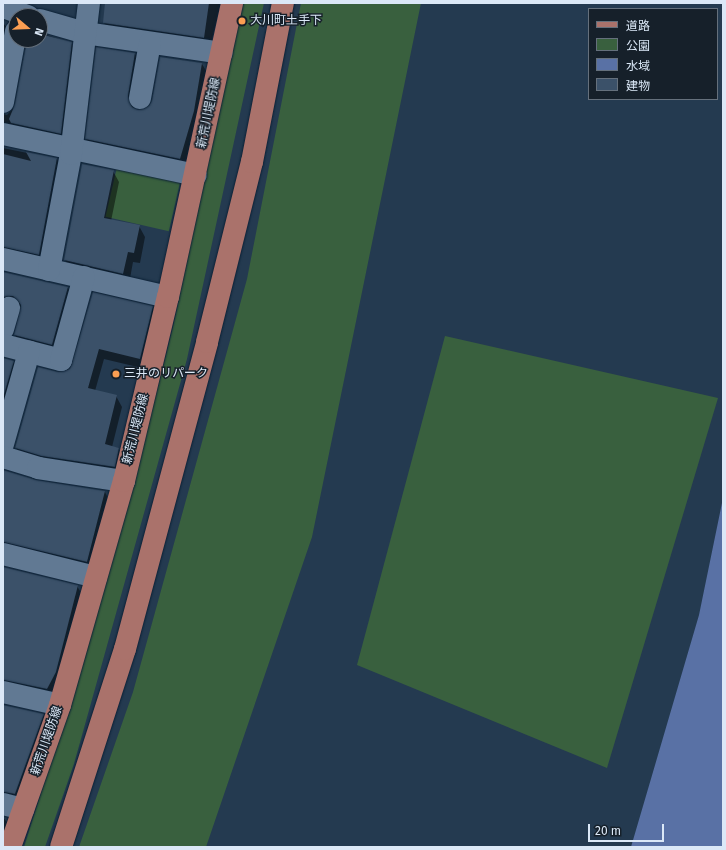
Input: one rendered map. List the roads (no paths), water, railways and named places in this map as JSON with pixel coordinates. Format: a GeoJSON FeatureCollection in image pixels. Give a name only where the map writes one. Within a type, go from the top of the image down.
{"type":"FeatureCollection","features":[{"type":"Feature","properties":{"kind":"main road","name":"新荒川堤防線"},"geometry":{"type":"LineString","coordinates":[[10,847],[13,806],[60,705],[124,481],[196,175],[232,3]]}},
{"type":"Feature","properties":{"kind":"main road"},"geometry":{"type":"LineString","coordinates":[[61,847],[125,649],[208,342],[252,162],[283,3]]}},
{"type":"Feature","properties":{"kind":"lane"},"geometry":{"type":"LineString","coordinates":[[49,270],[70,148],[89,3]]}},
{"type":"Feature","properties":{"kind":"lane"},"geometry":{"type":"LineString","coordinates":[[48,22],[85,33],[222,53]]}},
{"type":"Feature","properties":{"kind":"lane"},"geometry":{"type":"LineString","coordinates":[[140,98],[150,43]]}},
{"type":"Feature","properties":{"kind":"lane"},"geometry":{"type":"LineString","coordinates":[[3,102],[12,48]]}},
{"type":"Feature","properties":{"kind":"lane"},"geometry":{"type":"LineString","coordinates":[[3,134],[196,175]]}},
{"type":"Feature","properties":{"kind":"lane"},"geometry":{"type":"LineString","coordinates":[[3,259],[168,297]]}},
{"type":"Feature","properties":{"kind":"lane"},"geometry":{"type":"LineString","coordinates":[[3,345],[61,360],[84,277]]}},
{"type":"Feature","properties":{"kind":"lane"},"geometry":{"type":"LineString","coordinates":[[3,329],[9,308]]}},
{"type":"Feature","properties":{"kind":"lane"},"geometry":{"type":"LineString","coordinates":[[3,444],[29,352]]}},
{"type":"Feature","properties":{"kind":"lane"},"geometry":{"type":"LineString","coordinates":[[3,457],[38,468],[124,481]]}},
{"type":"Feature","properties":{"kind":"lane"},"geometry":{"type":"LineString","coordinates":[[3,554],[96,578]]}},
{"type":"Feature","properties":{"kind":"lane"},"geometry":{"type":"LineString","coordinates":[[3,692],[60,705]]}},
{"type":"Feature","properties":{"kind":"water"},"geometry":{"type":"Polygon","coordinates":[[[723,498],[723,847],[631,847],[699,615],[723,498]]]}},
{"type":"Feature","properties":{"kind":"place","name":"大川町土手下"},"geometry":{"type":"Point","coordinates":[242,21]}},
{"type":"Feature","properties":{"kind":"place","name":"三井のリパーク"},"geometry":{"type":"Point","coordinates":[116,374]}}]}
